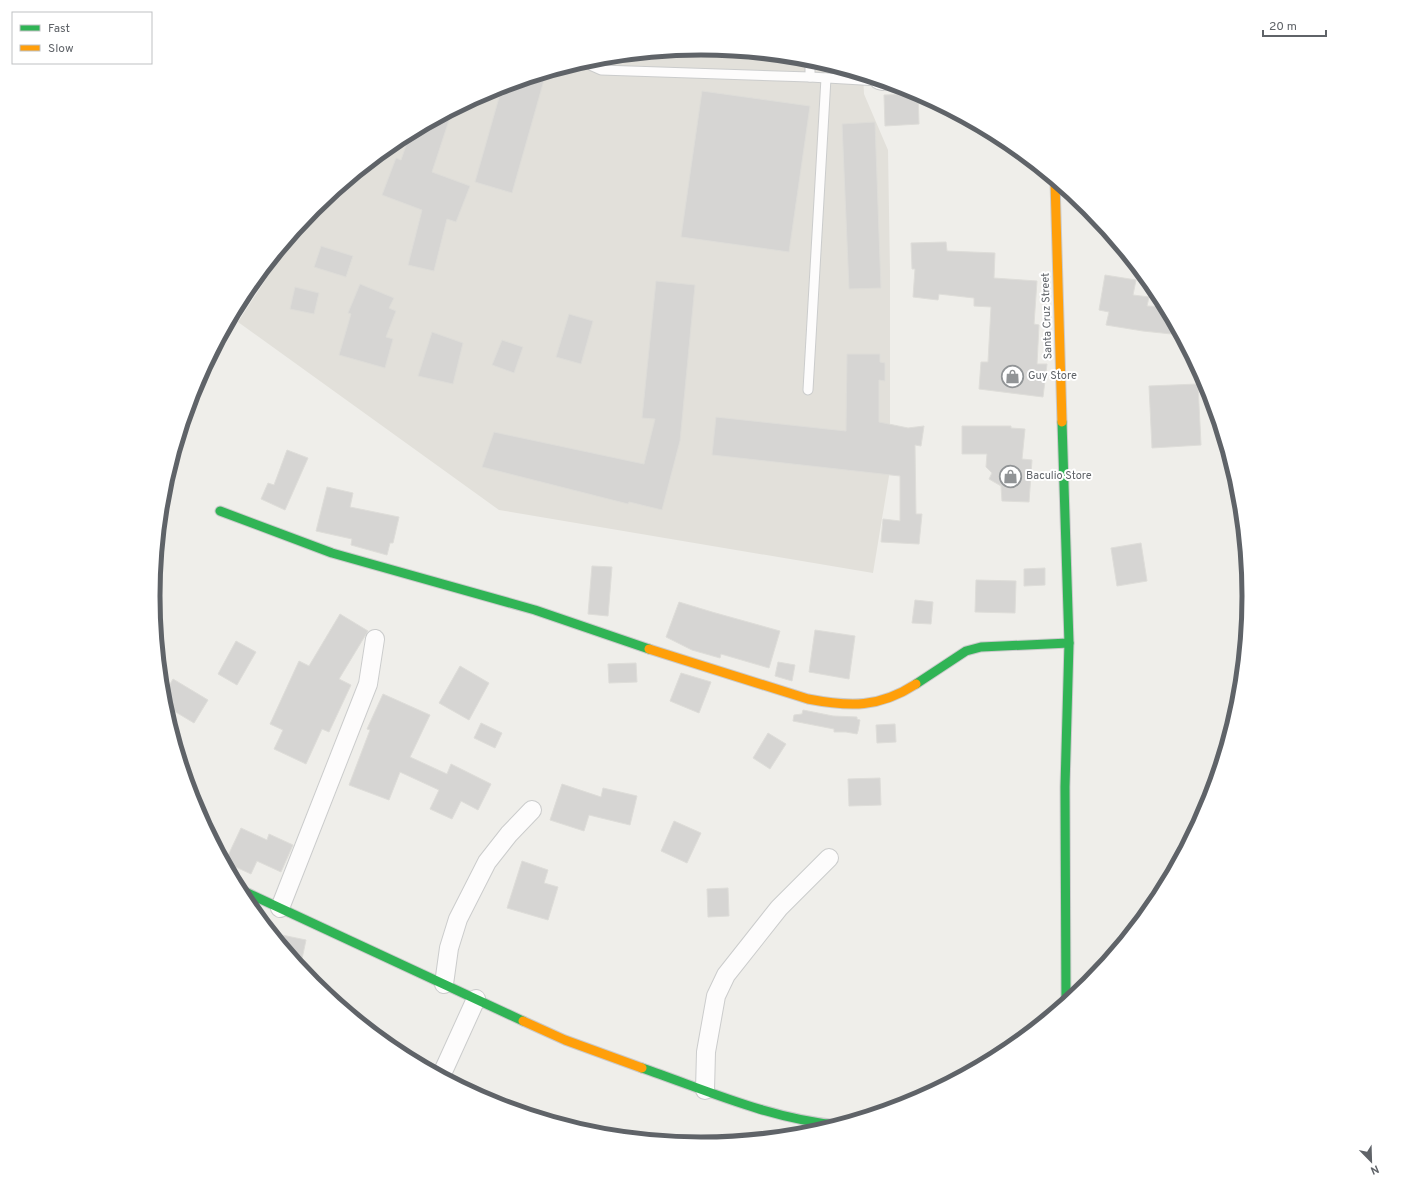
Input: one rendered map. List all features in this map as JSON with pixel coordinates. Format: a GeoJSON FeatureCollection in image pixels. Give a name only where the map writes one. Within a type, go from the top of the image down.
{"type":"FeatureCollection","features":[{"type":"Feature","properties":{"kind":"street","name":"Santa Cruz Street"},"geometry":{"type":"LineString","coordinates":[[1055,186],[1069,643],[1065,787],[1066,997]]}},
{"type":"Feature","properties":{"kind":"street"},"geometry":{"type":"LineString","coordinates":[[220,511],[332,553],[535,610],[679,659],[808,699],[834,704],[854,705],[888,699],[905,691],[966,651],[981,646],[1069,643]]}},
{"type":"Feature","properties":{"kind":"street"},"geometry":{"type":"LineString","coordinates":[[280,908],[368,684],[375,639]]}},
{"type":"Feature","properties":{"kind":"street"},"geometry":{"type":"LineString","coordinates":[[444,984],[449,948],[458,919],[487,862],[509,834],[532,810]]}},
{"type":"Feature","properties":{"kind":"street"},"geometry":{"type":"LineString","coordinates":[[705,1090],[706,1052],[716,996],[726,975],[778,908],[829,858]]}},
{"type":"Feature","properties":{"kind":"street"},"geometry":{"type":"LineString","coordinates":[[249,894],[565,1040],[748,1106],[824,1124]]}},
{"type":"Feature","properties":{"kind":"street"},"geometry":{"type":"LineString","coordinates":[[443,1072],[476,999]]}},
{"type":"Feature","properties":{"kind":"lane"},"geometry":{"type":"LineString","coordinates":[[592,66],[601,70],[864,80]]}},
{"type":"Feature","properties":{"kind":"lane"},"geometry":{"type":"LineString","coordinates":[[810,66],[810,77]]}},
{"type":"Feature","properties":{"kind":"lane"},"geometry":{"type":"LineString","coordinates":[[808,390],[826,78]]}},
{"type":"Feature","properties":{"kind":"shaded area"},"geometry":{"type":"Polygon","coordinates":[[[666,56],[737,56],[772,60],[807,65],[842,73],[863,80],[864,94],[888,150],[890,272],[890,470],[873,573],[499,510],[238,322],[282,254],[294,239],[344,189],[401,146],[462,111],[494,96],[561,73],[596,65],[666,56]]]}},
{"type":"Feature","properties":{"kind":"building"},"geometry":{"type":"Polygon","coordinates":[[[544,78],[512,193],[475,182],[500,94],[544,78]]]}},
{"type":"Feature","properties":{"kind":"building"},"geometry":{"type":"Polygon","coordinates":[[[702,91],[810,106],[789,252],[681,237],[702,91]]]}},
{"type":"Feature","properties":{"kind":"building"},"geometry":{"type":"Polygon","coordinates":[[[905,94],[918,100],[919,124],[885,126],[884,95],[905,94]]]}},
{"type":"Feature","properties":{"kind":"building"},"geometry":{"type":"Polygon","coordinates":[[[450,118],[432,172],[470,186],[456,222],[447,219],[434,271],[408,265],[422,210],[382,195],[396,158],[401,160],[407,142],[450,118]]]}},
{"type":"Feature","properties":{"kind":"building"},"geometry":{"type":"Polygon","coordinates":[[[875,122],[881,288],[849,289],[842,124],[875,122]]]}},
{"type":"Feature","properties":{"kind":"building"},"geometry":{"type":"Polygon","coordinates":[[[946,242],[947,251],[995,253],[994,278],[1037,281],[1034,324],[1039,325],[1037,364],[1047,364],[1043,397],[979,389],[981,362],[988,362],[991,307],[974,306],[974,298],[939,294],[938,300],[913,297],[915,269],[912,269],[911,243],[946,242]]]}},
{"type":"Feature","properties":{"kind":"building"},"geometry":{"type":"Polygon","coordinates":[[[321,246],[353,256],[346,277],[314,267],[321,246]]]}},
{"type":"Feature","properties":{"kind":"building"},"geometry":{"type":"Polygon","coordinates":[[[1105,275],[1136,280],[1133,295],[1149,297],[1147,306],[1158,307],[1175,334],[1106,325],[1109,312],[1099,310],[1105,275]]]}},
{"type":"Feature","properties":{"kind":"building"},"geometry":{"type":"Polygon","coordinates":[[[656,281],[695,285],[680,441],[662,510],[629,502],[628,504],[482,467],[494,432],[644,464],[655,419],[642,418],[656,281]]]}},
{"type":"Feature","properties":{"kind":"building"},"geometry":{"type":"Polygon","coordinates":[[[360,284],[394,298],[389,308],[396,311],[386,337],[393,339],[385,368],[339,355],[351,314],[348,313],[360,284]]]}},
{"type":"Feature","properties":{"kind":"building"},"geometry":{"type":"Polygon","coordinates":[[[295,287],[319,293],[314,314],[290,309],[295,287]]]}},
{"type":"Feature","properties":{"kind":"building"},"geometry":{"type":"Polygon","coordinates":[[[569,314],[593,321],[581,364],[556,357],[569,314]]]}},
{"type":"Feature","properties":{"kind":"building"},"geometry":{"type":"Polygon","coordinates":[[[432,332],[463,343],[453,384],[418,376],[432,332]]]}},
{"type":"Feature","properties":{"kind":"building"},"geometry":{"type":"Polygon","coordinates":[[[502,340],[523,347],[514,373],[492,365],[502,340]]]}},
{"type":"Feature","properties":{"kind":"building"},"geometry":{"type":"Polygon","coordinates":[[[847,354],[880,354],[880,362],[885,363],[885,381],[879,380],[879,422],[908,428],[924,426],[921,446],[915,445],[916,514],[922,514],[919,544],[881,542],[883,519],[900,521],[900,476],[712,455],[716,417],[846,431],[847,354]]]}},
{"type":"Feature","properties":{"kind":"building"},"geometry":{"type":"Polygon","coordinates":[[[1198,384],[1201,445],[1152,448],[1149,386],[1198,384]]]}},
{"type":"Feature","properties":{"kind":"building"},"geometry":{"type":"Polygon","coordinates":[[[962,426],[1011,426],[1011,428],[1025,429],[1022,459],[1032,460],[1029,502],[1002,501],[1001,486],[989,479],[992,473],[986,467],[987,454],[962,454],[962,426]]]}},
{"type":"Feature","properties":{"kind":"building"},"geometry":{"type":"Polygon","coordinates":[[[287,450],[308,458],[285,510],[261,499],[268,483],[274,485],[287,450]]]}},
{"type":"Feature","properties":{"kind":"building"},"geometry":{"type":"Polygon","coordinates":[[[327,487],[353,493],[350,507],[399,517],[393,543],[390,543],[387,555],[351,545],[352,539],[316,531],[327,487]]]}},
{"type":"Feature","properties":{"kind":"building"},"geometry":{"type":"Polygon","coordinates":[[[1141,543],[1147,581],[1117,586],[1111,548],[1141,543]]]}},
{"type":"Feature","properties":{"kind":"building"},"geometry":{"type":"Polygon","coordinates":[[[592,566],[612,567],[608,616],[588,614],[592,566]]]}},
{"type":"Feature","properties":{"kind":"building"},"geometry":{"type":"Polygon","coordinates":[[[1045,568],[1045,585],[1024,586],[1024,569],[1045,568]]]}},
{"type":"Feature","properties":{"kind":"building"},"geometry":{"type":"Polygon","coordinates":[[[976,580],[1016,581],[1015,613],[975,612],[976,580]]]}},
{"type":"Feature","properties":{"kind":"building"},"geometry":{"type":"Polygon","coordinates":[[[915,600],[933,602],[931,624],[912,623],[915,600]]]}},
{"type":"Feature","properties":{"kind":"building"},"geometry":{"type":"Polygon","coordinates":[[[679,602],[780,631],[769,668],[721,654],[720,658],[692,650],[666,637],[679,602]]]}},
{"type":"Feature","properties":{"kind":"building"},"geometry":{"type":"Polygon","coordinates":[[[340,614],[368,631],[339,679],[351,685],[329,732],[322,729],[306,764],[274,749],[283,730],[270,724],[299,661],[309,666],[340,614]]]}},
{"type":"Feature","properties":{"kind":"building"},"geometry":{"type":"Polygon","coordinates":[[[815,630],[855,636],[849,679],[809,672],[815,630]]]}},
{"type":"Feature","properties":{"kind":"building"},"geometry":{"type":"Polygon","coordinates":[[[236,641],[256,652],[237,685],[218,674],[236,641]]]}},
{"type":"Feature","properties":{"kind":"building"},"geometry":{"type":"Polygon","coordinates":[[[778,662],[795,665],[792,681],[775,676],[778,662]]]}},
{"type":"Feature","properties":{"kind":"building"},"geometry":{"type":"Polygon","coordinates":[[[636,663],[637,682],[609,683],[608,664],[636,663]]]}},
{"type":"Feature","properties":{"kind":"building"},"geometry":{"type":"Polygon","coordinates":[[[460,666],[489,683],[469,720],[439,703],[460,666]]]}},
{"type":"Feature","properties":{"kind":"building"},"geometry":{"type":"Polygon","coordinates":[[[681,673],[711,682],[699,713],[670,701],[681,673]]]}},
{"type":"Feature","properties":{"kind":"building"},"geometry":{"type":"Polygon","coordinates":[[[173,679],[208,700],[194,723],[172,710],[168,688],[173,679]]]}},
{"type":"Feature","properties":{"kind":"building"},"geometry":{"type":"Polygon","coordinates":[[[383,694],[430,715],[410,757],[447,774],[451,764],[491,784],[478,810],[461,801],[452,819],[430,809],[439,790],[400,772],[389,800],[349,785],[370,730],[367,729],[383,694]]]}},
{"type":"Feature","properties":{"kind":"building"},"geometry":{"type":"Polygon","coordinates":[[[803,710],[833,716],[857,717],[857,719],[860,720],[857,734],[834,732],[834,729],[793,721],[794,715],[802,714],[803,710]]]}},
{"type":"Feature","properties":{"kind":"building"},"geometry":{"type":"Polygon","coordinates":[[[481,723],[502,733],[495,748],[474,738],[481,723]]]}},
{"type":"Feature","properties":{"kind":"building"},"geometry":{"type":"Polygon","coordinates":[[[895,724],[896,742],[877,743],[876,725],[895,724]]]}},
{"type":"Feature","properties":{"kind":"building"},"geometry":{"type":"Polygon","coordinates":[[[768,733],[786,744],[770,769],[753,758],[768,733]]]}},
{"type":"Feature","properties":{"kind":"building"},"geometry":{"type":"Polygon","coordinates":[[[880,778],[881,805],[849,806],[848,779],[880,778]]]}},
{"type":"Feature","properties":{"kind":"building"},"geometry":{"type":"Polygon","coordinates":[[[562,784],[601,797],[603,788],[637,796],[630,825],[589,815],[584,831],[550,820],[562,784]]]}},
{"type":"Feature","properties":{"kind":"building"},"geometry":{"type":"Polygon","coordinates":[[[674,821],[701,833],[687,863],[661,851],[674,821]]]}},
{"type":"Feature","properties":{"kind":"building"},"geometry":{"type":"Polygon","coordinates":[[[241,828],[267,840],[269,834],[293,845],[281,872],[257,861],[251,874],[232,865],[227,857],[241,828]]]}},
{"type":"Feature","properties":{"kind":"building"},"geometry":{"type":"Polygon","coordinates":[[[522,861],[548,870],[544,883],[558,887],[548,920],[507,908],[522,861]]]}},
{"type":"Feature","properties":{"kind":"building"},"geometry":{"type":"Polygon","coordinates":[[[728,888],[729,916],[708,917],[707,889],[728,888]]]}},
{"type":"Feature","properties":{"kind":"building"},"geometry":{"type":"Polygon","coordinates":[[[279,934],[306,940],[301,961],[279,934]]]}},
{"type":"Feature","properties":{"kind":"traffic: fast"},"geometry":{"type":"LineString","coordinates":[[1062,422],[1069,643],[1065,787],[1066,997]]}},
{"type":"Feature","properties":{"kind":"traffic: fast"},"geometry":{"type":"LineString","coordinates":[[220,511],[332,553],[535,610],[649,649]]}},
{"type":"Feature","properties":{"kind":"traffic: fast"},"geometry":{"type":"LineString","coordinates":[[916,684],[966,651],[981,647],[1069,643]]}},
{"type":"Feature","properties":{"kind":"traffic: fast"},"geometry":{"type":"LineString","coordinates":[[249,894],[523,1021]]}},
{"type":"Feature","properties":{"kind":"traffic: fast"},"geometry":{"type":"LineString","coordinates":[[642,1068],[763,1110],[788,1117],[826,1124]]}},
{"type":"Feature","properties":{"kind":"traffic: slow"},"geometry":{"type":"LineString","coordinates":[[1055,186],[1062,422]]}},
{"type":"Feature","properties":{"kind":"traffic: slow"},"geometry":{"type":"LineString","coordinates":[[649,649],[808,699],[823,702],[864,704],[889,698],[916,684]]}},
{"type":"Feature","properties":{"kind":"traffic: slow"},"geometry":{"type":"LineString","coordinates":[[523,1021],[565,1040],[642,1068]]}},
{"type":"Feature","properties":{"kind":"place","name":"Guy Store"},"geometry":{"type":"Point","coordinates":[1013,376]}},
{"type":"Feature","properties":{"kind":"place","name":"Baculio Store"},"geometry":{"type":"Point","coordinates":[1011,476]}}]}
